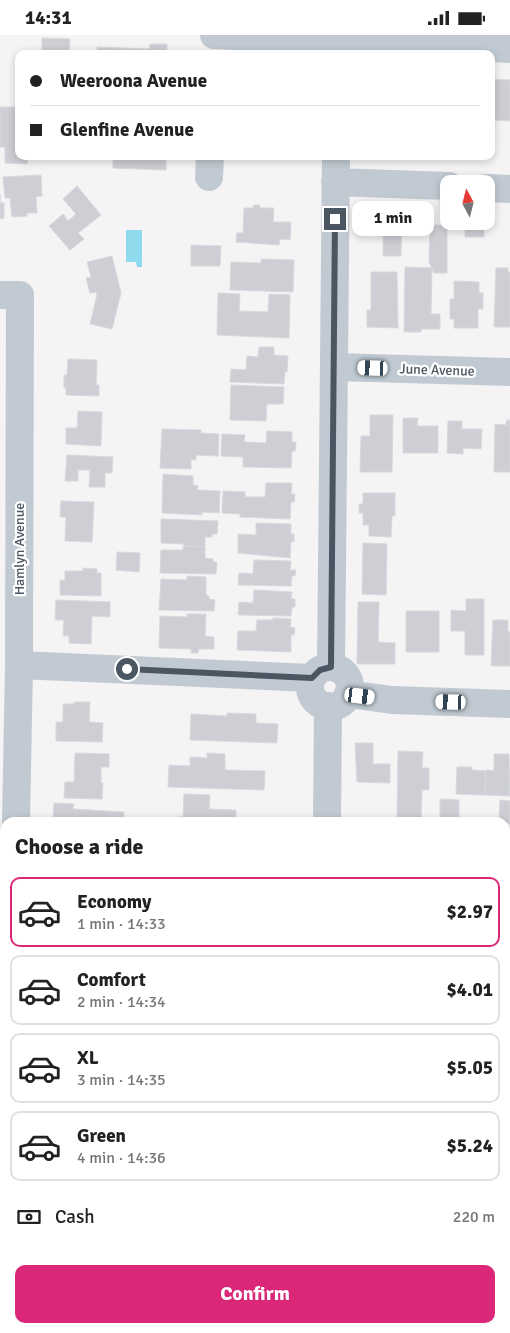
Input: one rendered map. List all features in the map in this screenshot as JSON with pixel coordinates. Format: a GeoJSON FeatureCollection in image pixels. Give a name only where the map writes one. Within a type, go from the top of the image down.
{"type":"FeatureCollection","features":[{"type":"Feature","properties":{"kind":"street"},"geometry":{"type":"LineString","coordinates":[[213,50],[214,35],[338,47],[510,49]]}},
{"type":"Feature","properties":{"kind":"street"},"geometry":{"type":"LineString","coordinates":[[440,185],[336,169],[334,367],[321,672],[310,684],[313,696],[317,701],[392,700],[510,704]]}},
{"type":"Feature","properties":{"kind":"street"},"geometry":{"type":"LineString","coordinates":[[495,188],[510,189]]}},
{"type":"Feature","properties":{"kind":"street","name":"Hamlyn Avenue"},"geometry":{"type":"LineString","coordinates":[[0,295],[20,295],[19,665],[16,817]]}},
{"type":"Feature","properties":{"kind":"street","name":"June Avenue"},"geometry":{"type":"LineString","coordinates":[[334,367],[510,372]]}},
{"type":"Feature","properties":{"kind":"street"},"geometry":{"type":"LineString","coordinates":[[19,665],[321,672]]}},
{"type":"Feature","properties":{"kind":"street"},"geometry":{"type":"LineString","coordinates":[[328,817],[338,700]]}},
{"type":"Feature","properties":{"kind":"water"},"geometry":{"type":"Polygon","coordinates":[[[126,230],[142,230],[142,267],[137,267],[136,262],[126,262],[126,230]]]}},
{"type":"Feature","properties":{"kind":"building"},"geometry":{"type":"Polygon","coordinates":[[[42,38],[70,39],[69,50],[42,50],[42,38]]]}},
{"type":"Feature","properties":{"kind":"building"},"geometry":{"type":"Polygon","coordinates":[[[150,44],[167,44],[167,50],[97,50],[97,47],[149,49],[150,44]]]}},
{"type":"Feature","properties":{"kind":"building"},"geometry":{"type":"Polygon","coordinates":[[[495,79],[510,80],[510,121],[495,120],[495,79]]]}},
{"type":"Feature","properties":{"kind":"building"},"geometry":{"type":"Polygon","coordinates":[[[0,107],[15,107],[15,160],[28,160],[27,164],[5,163],[5,147],[0,147],[0,107]]]}},
{"type":"Feature","properties":{"kind":"building"},"geometry":{"type":"Polygon","coordinates":[[[113,160],[166,160],[166,170],[113,168],[113,160]]]}},
{"type":"Feature","properties":{"kind":"building"},"geometry":{"type":"Polygon","coordinates":[[[41,175],[42,196],[36,197],[37,213],[27,213],[27,216],[12,217],[10,198],[5,198],[3,177],[41,175]]]}},
{"type":"Feature","properties":{"kind":"building"},"geometry":{"type":"Polygon","coordinates":[[[77,186],[101,215],[78,233],[84,239],[70,250],[49,226],[63,214],[68,221],[76,214],[63,199],[77,186]]]}},
{"type":"Feature","properties":{"kind":"building"},"geometry":{"type":"Polygon","coordinates":[[[0,203],[4,203],[4,218],[0,219],[0,203]]]}},
{"type":"Feature","properties":{"kind":"building"},"geometry":{"type":"Polygon","coordinates":[[[254,205],[260,205],[260,208],[274,208],[273,222],[291,222],[290,240],[280,239],[279,245],[236,242],[237,233],[243,233],[244,208],[253,208],[254,205]]]}},
{"type":"Feature","properties":{"kind":"building"},"geometry":{"type":"Polygon","coordinates":[[[383,223],[402,223],[401,256],[383,256],[383,223]]]}},
{"type":"Feature","properties":{"kind":"building"},"geometry":{"type":"Polygon","coordinates":[[[430,225],[440,225],[440,230],[447,230],[447,273],[434,273],[429,262],[430,225]]]}},
{"type":"Feature","properties":{"kind":"building"},"geometry":{"type":"Polygon","coordinates":[[[465,230],[484,230],[484,237],[465,237],[465,230]]]}},
{"type":"Feature","properties":{"kind":"building"},"geometry":{"type":"Polygon","coordinates":[[[191,245],[221,246],[220,266],[191,266],[191,245]]]}},
{"type":"Feature","properties":{"kind":"building"},"geometry":{"type":"Polygon","coordinates":[[[112,256],[121,293],[112,329],[90,324],[97,295],[96,292],[90,293],[86,278],[91,277],[87,262],[112,256]]]}},
{"type":"Feature","properties":{"kind":"building"},"geometry":{"type":"Polygon","coordinates":[[[261,259],[294,260],[293,292],[230,290],[231,262],[261,263],[261,259]]]}},
{"type":"Feature","properties":{"kind":"building"},"geometry":{"type":"Polygon","coordinates":[[[405,267],[432,268],[431,314],[440,314],[440,329],[421,329],[421,332],[404,332],[405,267]]]}},
{"type":"Feature","properties":{"kind":"building"},"geometry":{"type":"Polygon","coordinates":[[[496,268],[508,268],[508,272],[510,272],[510,327],[494,327],[496,268]]]}},
{"type":"Feature","properties":{"kind":"building"},"geometry":{"type":"Polygon","coordinates":[[[371,272],[397,272],[398,328],[367,327],[367,310],[371,310],[371,272]]]}},
{"type":"Feature","properties":{"kind":"building"},"geometry":{"type":"Polygon","coordinates":[[[454,281],[479,282],[479,293],[483,293],[483,309],[478,309],[478,328],[454,328],[454,319],[450,319],[450,299],[454,299],[454,281]]]}},
{"type":"Feature","properties":{"kind":"building"},"geometry":{"type":"Polygon","coordinates":[[[218,293],[240,294],[239,311],[268,312],[269,294],[290,295],[289,338],[217,335],[218,293]]]}},
{"type":"Feature","properties":{"kind":"building"},"geometry":{"type":"Polygon","coordinates":[[[259,347],[274,347],[274,355],[288,356],[284,384],[230,382],[231,369],[246,370],[247,356],[258,357],[259,347]]]}},
{"type":"Feature","properties":{"kind":"building"},"geometry":{"type":"Polygon","coordinates":[[[68,359],[97,360],[96,385],[99,385],[99,396],[66,395],[64,375],[67,375],[68,359]]]}},
{"type":"Feature","properties":{"kind":"building"},"geometry":{"type":"Polygon","coordinates":[[[231,385],[284,387],[283,404],[267,404],[266,421],[230,420],[231,385]]]}},
{"type":"Feature","properties":{"kind":"building"},"geometry":{"type":"Polygon","coordinates":[[[78,411],[102,412],[101,446],[66,444],[66,428],[77,428],[78,411]]]}},
{"type":"Feature","properties":{"kind":"building"},"geometry":{"type":"Polygon","coordinates":[[[370,415],[393,415],[392,472],[360,472],[361,436],[370,436],[370,415]]]}},
{"type":"Feature","properties":{"kind":"building"},"geometry":{"type":"Polygon","coordinates":[[[403,418],[418,418],[417,426],[438,426],[438,453],[403,453],[403,418]]]}},
{"type":"Feature","properties":{"kind":"building"},"geometry":{"type":"Polygon","coordinates":[[[507,420],[510,420],[510,472],[494,472],[495,424],[506,425],[507,420]]]}},
{"type":"Feature","properties":{"kind":"building"},"geometry":{"type":"Polygon","coordinates":[[[448,421],[462,421],[462,429],[482,429],[481,449],[463,448],[463,454],[447,453],[448,421]]]}},
{"type":"Feature","properties":{"kind":"building"},"geometry":{"type":"Polygon","coordinates":[[[162,429],[201,430],[201,433],[219,434],[218,456],[196,455],[196,460],[191,459],[191,469],[160,468],[162,429]]]}},
{"type":"Feature","properties":{"kind":"building"},"geometry":{"type":"Polygon","coordinates":[[[267,431],[292,432],[292,442],[296,442],[295,451],[292,451],[291,468],[243,467],[243,457],[221,456],[222,434],[245,435],[244,442],[266,443],[267,431]]]}},
{"type":"Feature","properties":{"kind":"building"},"geometry":{"type":"Polygon","coordinates":[[[67,455],[113,457],[112,473],[105,473],[105,487],[89,487],[90,470],[78,470],[78,481],[65,481],[67,455]]]}},
{"type":"Feature","properties":{"kind":"building"},"geometry":{"type":"Polygon","coordinates":[[[163,474],[193,476],[193,485],[198,486],[197,490],[220,491],[219,513],[202,512],[202,515],[162,513],[163,474]]]}},
{"type":"Feature","properties":{"kind":"building"},"geometry":{"type":"Polygon","coordinates":[[[266,483],[292,483],[291,494],[295,494],[294,502],[291,502],[290,519],[240,517],[240,514],[222,513],[223,491],[245,492],[245,497],[265,497],[266,483]]]}},
{"type":"Feature","properties":{"kind":"building"},"geometry":{"type":"Polygon","coordinates":[[[363,493],[395,493],[395,516],[392,516],[391,537],[369,536],[369,525],[363,525],[363,513],[359,513],[359,504],[363,504],[363,493]]]}},
{"type":"Feature","properties":{"kind":"building"},"geometry":{"type":"Polygon","coordinates":[[[61,501],[94,502],[92,542],[65,541],[66,517],[60,517],[61,501]]]}},
{"type":"Feature","properties":{"kind":"building"},"geometry":{"type":"Polygon","coordinates":[[[161,519],[218,521],[217,534],[212,534],[212,537],[205,537],[205,547],[161,543],[161,519]]]}},
{"type":"Feature","properties":{"kind":"building"},"geometry":{"type":"Polygon","coordinates":[[[256,523],[291,524],[291,534],[294,534],[294,542],[291,541],[290,558],[238,553],[238,534],[256,535],[256,523]]]}},
{"type":"Feature","properties":{"kind":"building"},"geometry":{"type":"Polygon","coordinates":[[[363,543],[387,544],[386,595],[362,594],[363,543]]]}},
{"type":"Feature","properties":{"kind":"building"},"geometry":{"type":"Polygon","coordinates":[[[183,546],[205,547],[205,558],[213,559],[213,562],[217,562],[216,574],[160,573],[161,550],[183,550],[183,546]]]}},
{"type":"Feature","properties":{"kind":"building"},"geometry":{"type":"Polygon","coordinates":[[[117,552],[140,553],[139,572],[116,570],[117,552]]]}},
{"type":"Feature","properties":{"kind":"building"},"geometry":{"type":"Polygon","coordinates":[[[254,560],[291,561],[290,570],[296,570],[295,576],[292,576],[291,586],[238,585],[239,573],[253,574],[254,560]]]}},
{"type":"Feature","properties":{"kind":"building"},"geometry":{"type":"Polygon","coordinates":[[[83,568],[97,569],[97,573],[101,573],[101,596],[60,595],[60,580],[65,580],[65,571],[83,571],[83,568]]]}},
{"type":"Feature","properties":{"kind":"building"},"geometry":{"type":"Polygon","coordinates":[[[187,576],[206,577],[206,595],[209,596],[209,599],[215,600],[214,611],[159,610],[161,579],[187,580],[187,576]]]}},
{"type":"Feature","properties":{"kind":"building"},"geometry":{"type":"Polygon","coordinates":[[[254,590],[292,592],[291,599],[295,599],[295,607],[292,607],[291,616],[238,615],[239,602],[253,603],[254,590]]]}},
{"type":"Feature","properties":{"kind":"building"},"geometry":{"type":"Polygon","coordinates":[[[466,599],[484,599],[484,655],[465,655],[465,631],[451,631],[451,610],[466,611],[466,599]]]}},
{"type":"Feature","properties":{"kind":"building"},"geometry":{"type":"Polygon","coordinates":[[[56,600],[110,602],[110,617],[92,616],[91,644],[69,643],[69,636],[63,636],[64,620],[55,620],[56,600]]]}},
{"type":"Feature","properties":{"kind":"building"},"geometry":{"type":"Polygon","coordinates":[[[358,602],[379,602],[378,642],[395,643],[395,664],[357,664],[358,602]]]}},
{"type":"Feature","properties":{"kind":"building"},"geometry":{"type":"Polygon","coordinates":[[[406,611],[439,611],[439,652],[406,652],[406,611]]]}},
{"type":"Feature","properties":{"kind":"building"},"geometry":{"type":"Polygon","coordinates":[[[187,614],[206,614],[205,636],[214,637],[214,649],[199,649],[198,653],[191,653],[191,649],[159,648],[160,616],[187,617],[187,614]]]}},
{"type":"Feature","properties":{"kind":"building"},"geometry":{"type":"Polygon","coordinates":[[[273,618],[291,619],[290,627],[295,628],[294,635],[291,635],[291,652],[237,650],[238,631],[256,631],[257,620],[273,620],[273,618]]]}},
{"type":"Feature","properties":{"kind":"building"},"geometry":{"type":"Polygon","coordinates":[[[493,620],[508,620],[510,666],[491,666],[493,620]]]}},
{"type":"Feature","properties":{"kind":"building"},"geometry":{"type":"Polygon","coordinates":[[[74,702],[90,702],[89,722],[103,723],[102,742],[56,741],[56,722],[63,722],[63,704],[74,704],[74,702]]]}},
{"type":"Feature","properties":{"kind":"building"},"geometry":{"type":"Polygon","coordinates":[[[227,713],[256,714],[256,723],[278,724],[277,743],[190,740],[191,714],[227,716],[227,713]]]}},
{"type":"Feature","properties":{"kind":"building"},"geometry":{"type":"Polygon","coordinates":[[[355,743],[373,743],[373,764],[390,764],[390,783],[357,782],[355,743]]]}},
{"type":"Feature","properties":{"kind":"building"},"geometry":{"type":"Polygon","coordinates":[[[398,751],[423,752],[422,768],[429,768],[429,790],[422,790],[421,817],[397,817],[398,751]]]}},
{"type":"Feature","properties":{"kind":"building"},"geometry":{"type":"Polygon","coordinates":[[[75,753],[109,754],[109,767],[101,767],[102,799],[64,798],[65,782],[74,782],[75,753]]]}},
{"type":"Feature","properties":{"kind":"building"},"geometry":{"type":"Polygon","coordinates":[[[207,753],[225,754],[225,770],[265,771],[264,790],[168,787],[169,765],[190,766],[190,757],[207,758],[207,753]]]}},
{"type":"Feature","properties":{"kind":"building"},"geometry":{"type":"Polygon","coordinates":[[[494,754],[509,754],[510,796],[485,795],[486,770],[494,771],[494,754]]]}},
{"type":"Feature","properties":{"kind":"building"},"geometry":{"type":"Polygon","coordinates":[[[457,767],[471,767],[472,770],[486,771],[485,795],[456,794],[457,767]]]}},
{"type":"Feature","properties":{"kind":"building"},"geometry":{"type":"Polygon","coordinates":[[[184,794],[210,795],[209,809],[236,810],[236,817],[183,817],[184,794]]]}},
{"type":"Feature","properties":{"kind":"building"},"geometry":{"type":"Polygon","coordinates":[[[440,799],[459,800],[459,817],[440,817],[440,799]]]}},
{"type":"Feature","properties":{"kind":"building"},"geometry":{"type":"Polygon","coordinates":[[[500,800],[510,801],[510,817],[499,817],[500,800]]]}},
{"type":"Feature","properties":{"kind":"building"},"geometry":{"type":"Polygon","coordinates":[[[54,803],[74,804],[73,809],[124,812],[124,817],[53,817],[54,803]]]}},
{"type":"Feature","properties":{"kind":"route"},"geometry":{"type":"LineString","coordinates":[[127,669],[312,678],[315,673],[325,667],[331,667],[335,219]]}}]}
